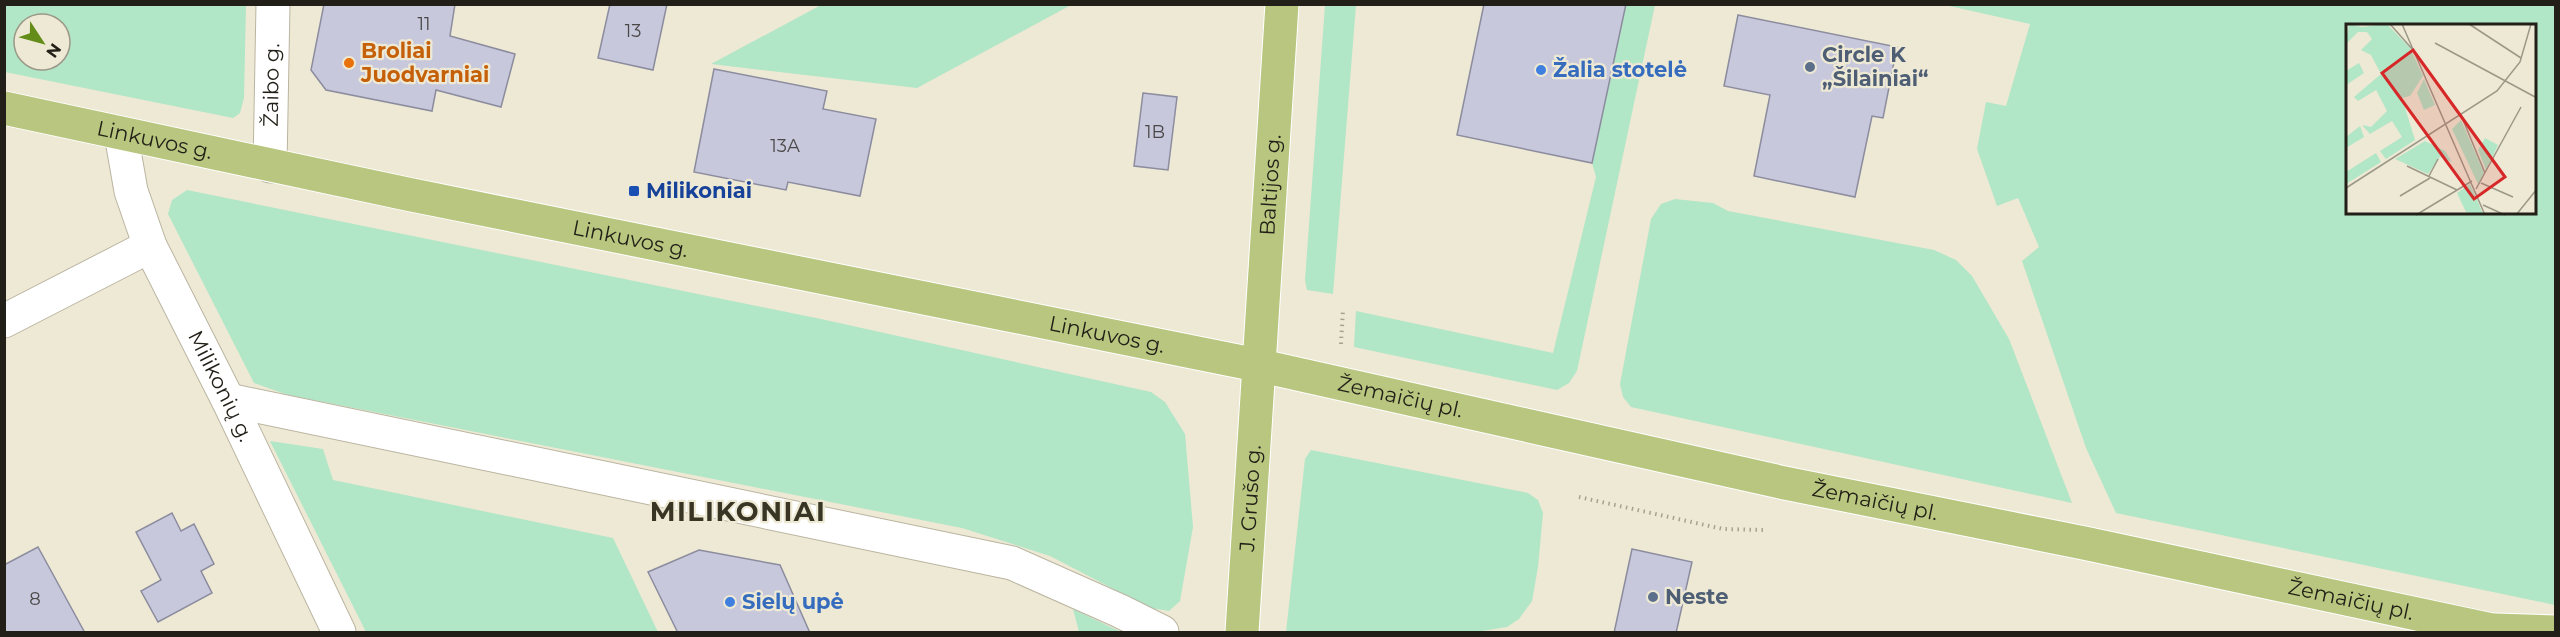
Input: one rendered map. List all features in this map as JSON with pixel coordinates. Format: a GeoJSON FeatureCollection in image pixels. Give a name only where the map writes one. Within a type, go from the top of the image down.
{"type":"FeatureCollection","features":[{"type":"Feature","properties":{"kind":"main road","name":"Baltijos g."},"geometry":{"type":"LineString","coordinates":[[1257,365],[1282,4]]}},
{"type":"Feature","properties":{"kind":"main road","name":"Linkuvos g."},"geometry":{"type":"LineString","coordinates":[[4,108],[270,166],[1257,365]]}},
{"type":"Feature","properties":{"kind":"main road","name":"Žemaičių pl."},"geometry":{"type":"LineString","coordinates":[[1257,365],[1780,482],[2096,545],[2498,631],[2556,632]]}},
{"type":"Feature","properties":{"kind":"main road","name":"J. Grušo g."},"geometry":{"type":"LineString","coordinates":[[1242,633],[1257,365]]}},
{"type":"Feature","properties":{"kind":"street","name":"Žaibo g."},"geometry":{"type":"LineString","coordinates":[[270,166],[273,4]]}},
{"type":"Feature","properties":{"kind":"street","name":"Milikonių g."},"geometry":{"type":"LineString","coordinates":[[121,134],[131,191],[150,246],[228,400],[339,633]]}},
{"type":"Feature","properties":{"kind":"street"},"geometry":{"type":"LineString","coordinates":[[4,321],[150,246]]}},
{"type":"Feature","properties":{"kind":"street"},"geometry":{"type":"LineString","coordinates":[[228,400],[1012,563],[1120,611],[1162,633]]}},
{"type":"Feature","properties":{"kind":"path"},"geometry":{"type":"LineString","coordinates":[[1579,497],[1723,529],[1763,530]]}},
{"type":"Feature","properties":{"kind":"green space"},"geometry":{"type":"Polygon","coordinates":[[[4,5],[246,5],[244,98],[240,113],[233,118],[5,72],[4,5]]]}},
{"type":"Feature","properties":{"kind":"green space"},"geometry":{"type":"Polygon","coordinates":[[[821,5],[1071,5],[917,88],[711,64],[821,5]]]}},
{"type":"Feature","properties":{"kind":"green space"},"geometry":{"type":"Polygon","coordinates":[[[1325,5],[1356,5],[1333,294],[1307,290],[1305,280],[1325,5]]]}},
{"type":"Feature","properties":{"kind":"green space"},"geometry":{"type":"Polygon","coordinates":[[[1626,5],[1655,5],[1577,371],[1569,383],[1557,390],[1354,347],[1356,311],[1553,353],[1596,177],[1592,163],[1626,5]]]}},
{"type":"Feature","properties":{"kind":"green space"},"geometry":{"type":"Polygon","coordinates":[[[1945,5],[2555,5],[2555,605],[2116,513],[2086,448],[2022,261],[2039,247],[2018,198],[1997,206],[1977,149],[1986,102],[2006,106],[2030,24],[1945,5]]]}},
{"type":"Feature","properties":{"kind":"green space"},"geometry":{"type":"Polygon","coordinates":[[[187,190],[821,319],[1151,392],[1165,402],[1185,434],[1193,527],[1180,601],[1169,611],[1150,608],[1050,556],[962,528],[288,395],[254,383],[168,214],[172,200],[187,190]]]}},
{"type":"Feature","properties":{"kind":"green space"},"geometry":{"type":"Polygon","coordinates":[[[1675,199],[1713,203],[1728,211],[1934,250],[1956,260],[1972,276],[2009,339],[2072,503],[1631,407],[1623,397],[1620,384],[1651,219],[1661,204],[1675,199]]]}},
{"type":"Feature","properties":{"kind":"green space"},"geometry":{"type":"Polygon","coordinates":[[[270,441],[323,449],[333,480],[613,538],[658,632],[366,632],[270,441]]]}},
{"type":"Feature","properties":{"kind":"green space"},"geometry":{"type":"Polygon","coordinates":[[[1311,450],[1528,493],[1538,500],[1543,513],[1538,567],[1532,601],[1519,619],[1507,627],[1476,632],[1286,632],[1305,459],[1311,450]]]}},
{"type":"Feature","properties":{"kind":"green space"},"geometry":{"type":"Polygon","coordinates":[[[1073,609],[1121,632],[1079,632],[1073,609]]]}},
{"type":"Feature","properties":{"kind":"building"},"geometry":{"type":"Polygon","coordinates":[[[324,4],[455,4],[450,36],[515,54],[501,107],[436,90],[432,111],[326,90],[311,70],[324,4]]]}},
{"type":"Feature","properties":{"kind":"building"},"geometry":{"type":"Polygon","coordinates":[[[610,4],[667,4],[653,70],[598,58],[610,4]]]}},
{"type":"Feature","properties":{"kind":"building","name":"Žalia stotelė"},"geometry":{"type":"Polygon","coordinates":[[[1484,4],[1626,4],[1592,163],[1457,135],[1484,4]]]}},
{"type":"Feature","properties":{"kind":"building"},"geometry":{"type":"Polygon","coordinates":[[[1738,15],[1897,47],[1883,118],[1872,116],[1855,197],[1754,176],[1770,95],[1724,86],[1738,15]]]}},
{"type":"Feature","properties":{"kind":"building"},"geometry":{"type":"Polygon","coordinates":[[[714,69],[827,91],[823,109],[876,119],[860,196],[788,182],[786,190],[694,172],[714,69]]]}},
{"type":"Feature","properties":{"kind":"building"},"geometry":{"type":"Polygon","coordinates":[[[1143,93],[1177,97],[1168,170],[1134,166],[1143,93]]]}},
{"type":"Feature","properties":{"kind":"building"},"geometry":{"type":"Polygon","coordinates":[[[172,513],[181,531],[194,524],[214,564],[201,571],[212,593],[158,622],[141,591],[161,580],[136,532],[172,513]]]}},
{"type":"Feature","properties":{"kind":"building"},"geometry":{"type":"Polygon","coordinates":[[[38,547],[85,633],[4,633],[4,565],[38,547]]]}},
{"type":"Feature","properties":{"kind":"building"},"geometry":{"type":"Polygon","coordinates":[[[1632,549],[1692,562],[1676,633],[1614,633],[1632,549]]]}},
{"type":"Feature","properties":{"kind":"building","name":"Sielų upė"},"geometry":{"type":"Polygon","coordinates":[[[699,550],[780,565],[810,633],[678,633],[648,572],[699,550]]]}},
{"type":"Feature","properties":{"kind":"place","name":"Broliai Juodvarniai"},"geometry":{"type":"Point","coordinates":[349,63]}},
{"type":"Feature","properties":{"kind":"place","name":"Circle K „Šilainiai“"},"geometry":{"type":"Point","coordinates":[1810,67]}},
{"type":"Feature","properties":{"kind":"place","name":"Žalia stotelė"},"geometry":{"type":"Point","coordinates":[1541,70]}},
{"type":"Feature","properties":{"kind":"place","name":"Milikoniai"},"geometry":{"type":"Point","coordinates":[634,191]}},
{"type":"Feature","properties":{"kind":"place","name":"Neste"},"geometry":{"type":"Point","coordinates":[1653,597]}},
{"type":"Feature","properties":{"kind":"place","name":"Sielų upė"},"geometry":{"type":"Point","coordinates":[730,602]}},
{"type":"Feature","properties":{"kind":"district","name":"MILIKONIAI"},"geometry":{"type":"Point","coordinates":[738,512]}}]}
